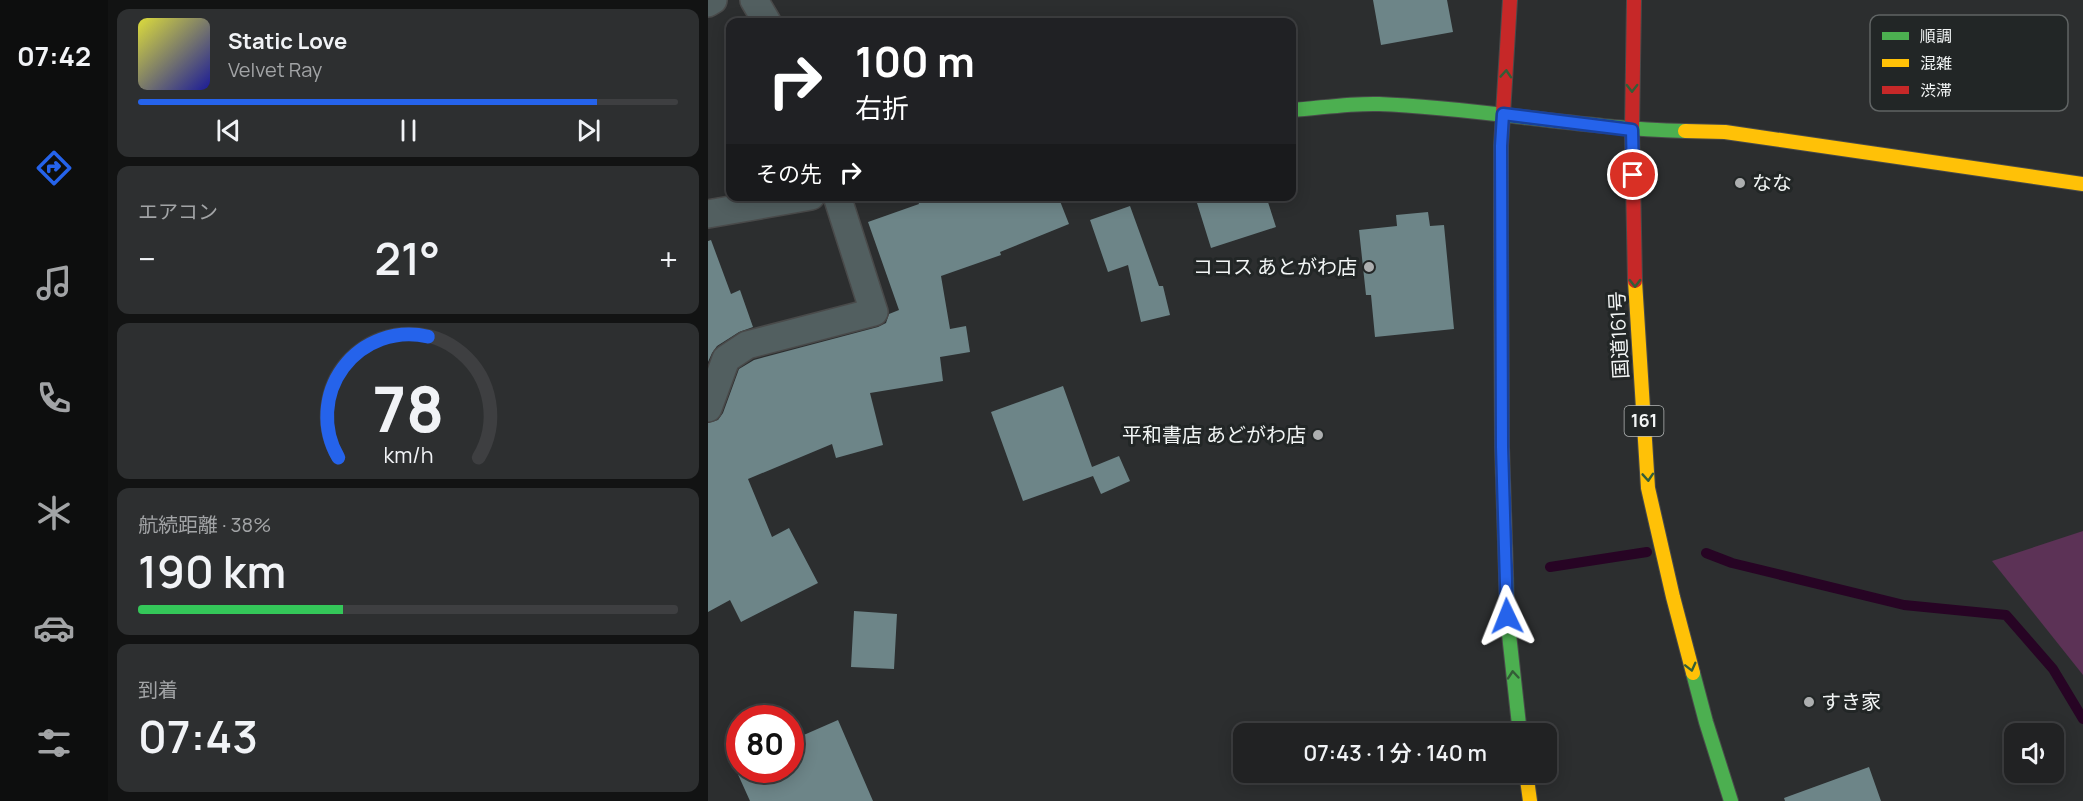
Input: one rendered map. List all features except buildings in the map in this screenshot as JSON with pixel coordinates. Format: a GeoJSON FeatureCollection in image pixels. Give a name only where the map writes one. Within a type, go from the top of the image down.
{"type":"FeatureCollection","features":[{"type":"Feature","properties":{"kind":"main road"},"geometry":{"type":"LineString","coordinates":[[1510,0],[1501,146],[1502,447],[1507,616],[1519,723]]}},
{"type":"Feature","properties":{"kind":"main road","name":"国道161号"},"geometry":{"type":"LineString","coordinates":[[1634,0],[1632,130],[1635,310],[1648,488],[1702,710],[1731,801]]}},
{"type":"Feature","properties":{"kind":"main road"},"geometry":{"type":"LineString","coordinates":[[1296,110],[1377,104],[1503,114],[1632,130],[1725,132],[2083,184]]}},
{"type":"Feature","properties":{"kind":"main road"},"geometry":{"type":"LineString","coordinates":[[1528,783],[1530,801]]}},
{"type":"Feature","properties":{"kind":"street"},"geometry":{"type":"LineString","coordinates":[[708,3],[713,0]]}},
{"type":"Feature","properties":{"kind":"street"},"geometry":{"type":"LineString","coordinates":[[754,0],[765,18]]}},
{"type":"Feature","properties":{"kind":"street"},"geometry":{"type":"LineString","coordinates":[[708,214],[782,201]]}},
{"type":"Feature","properties":{"kind":"street"},"geometry":{"type":"LineString","coordinates":[[708,408],[726,359],[747,345],[874,312],[839,201]]}},
{"type":"Feature","properties":{"kind":"shaded area"},"geometry":{"type":"Polygon","coordinates":[[[2083,531],[2083,675],[1992,561],[2083,531]]]}},
{"type":"Feature","properties":{"kind":"waterway"},"geometry":{"type":"LineString","coordinates":[[1550,567],[1647,552]]}},
{"type":"Feature","properties":{"kind":"waterway"},"geometry":{"type":"LineString","coordinates":[[1706,553],[1732,563],[1904,605],[2006,615],[2053,669],[2083,719]]}},
{"type":"Feature","properties":{"kind":"traffic: fast"},"geometry":{"type":"LineString","coordinates":[[1296,110],[1379,104],[1418,106],[1609,127],[1685,131]]}},
{"type":"Feature","properties":{"kind":"traffic: fast"},"geometry":{"type":"LineString","coordinates":[[1506,574],[1507,616],[1519,723]]}},
{"type":"Feature","properties":{"kind":"traffic: fast"},"geometry":{"type":"LineString","coordinates":[[1693,673],[1731,801]]}},
{"type":"Feature","properties":{"kind":"traffic: slow"},"geometry":{"type":"LineString","coordinates":[[1685,131],[1725,132],[2083,184]]}},
{"type":"Feature","properties":{"kind":"traffic: slow"},"geometry":{"type":"LineString","coordinates":[[1501,230],[1502,447],[1506,574]]}},
{"type":"Feature","properties":{"kind":"traffic: slow"},"geometry":{"type":"LineString","coordinates":[[1635,281],[1648,488],[1693,673]]}},
{"type":"Feature","properties":{"kind":"traffic: slow"},"geometry":{"type":"LineString","coordinates":[[1528,783],[1530,801]]}},
{"type":"Feature","properties":{"kind":"traffic: jam"},"geometry":{"type":"LineString","coordinates":[[1501,230],[1501,146],[1510,0]]}},
{"type":"Feature","properties":{"kind":"traffic: jam"},"geometry":{"type":"LineString","coordinates":[[1634,0],[1632,130],[1635,281]]}},
{"type":"Feature","properties":{"kind":"place","name":"なな"},"geometry":{"type":"Point","coordinates":[1740,183]}},
{"type":"Feature","properties":{"kind":"place","name":"ココス あとがわ店"},"geometry":{"type":"Point","coordinates":[1369,267]}},
{"type":"Feature","properties":{"kind":"place","name":"平和書店 あどがわ店"},"geometry":{"type":"Point","coordinates":[1318,435]}},
{"type":"Feature","properties":{"kind":"place","name":"すき家"},"geometry":{"type":"Point","coordinates":[1809,702]}},
{"type":"Feature","properties":{"kind":"route"},"geometry":{"type":"LineString","coordinates":[[1507,616],[1502,447],[1501,146],[1503,114],[1632,130],[1633,175]]}}]}
